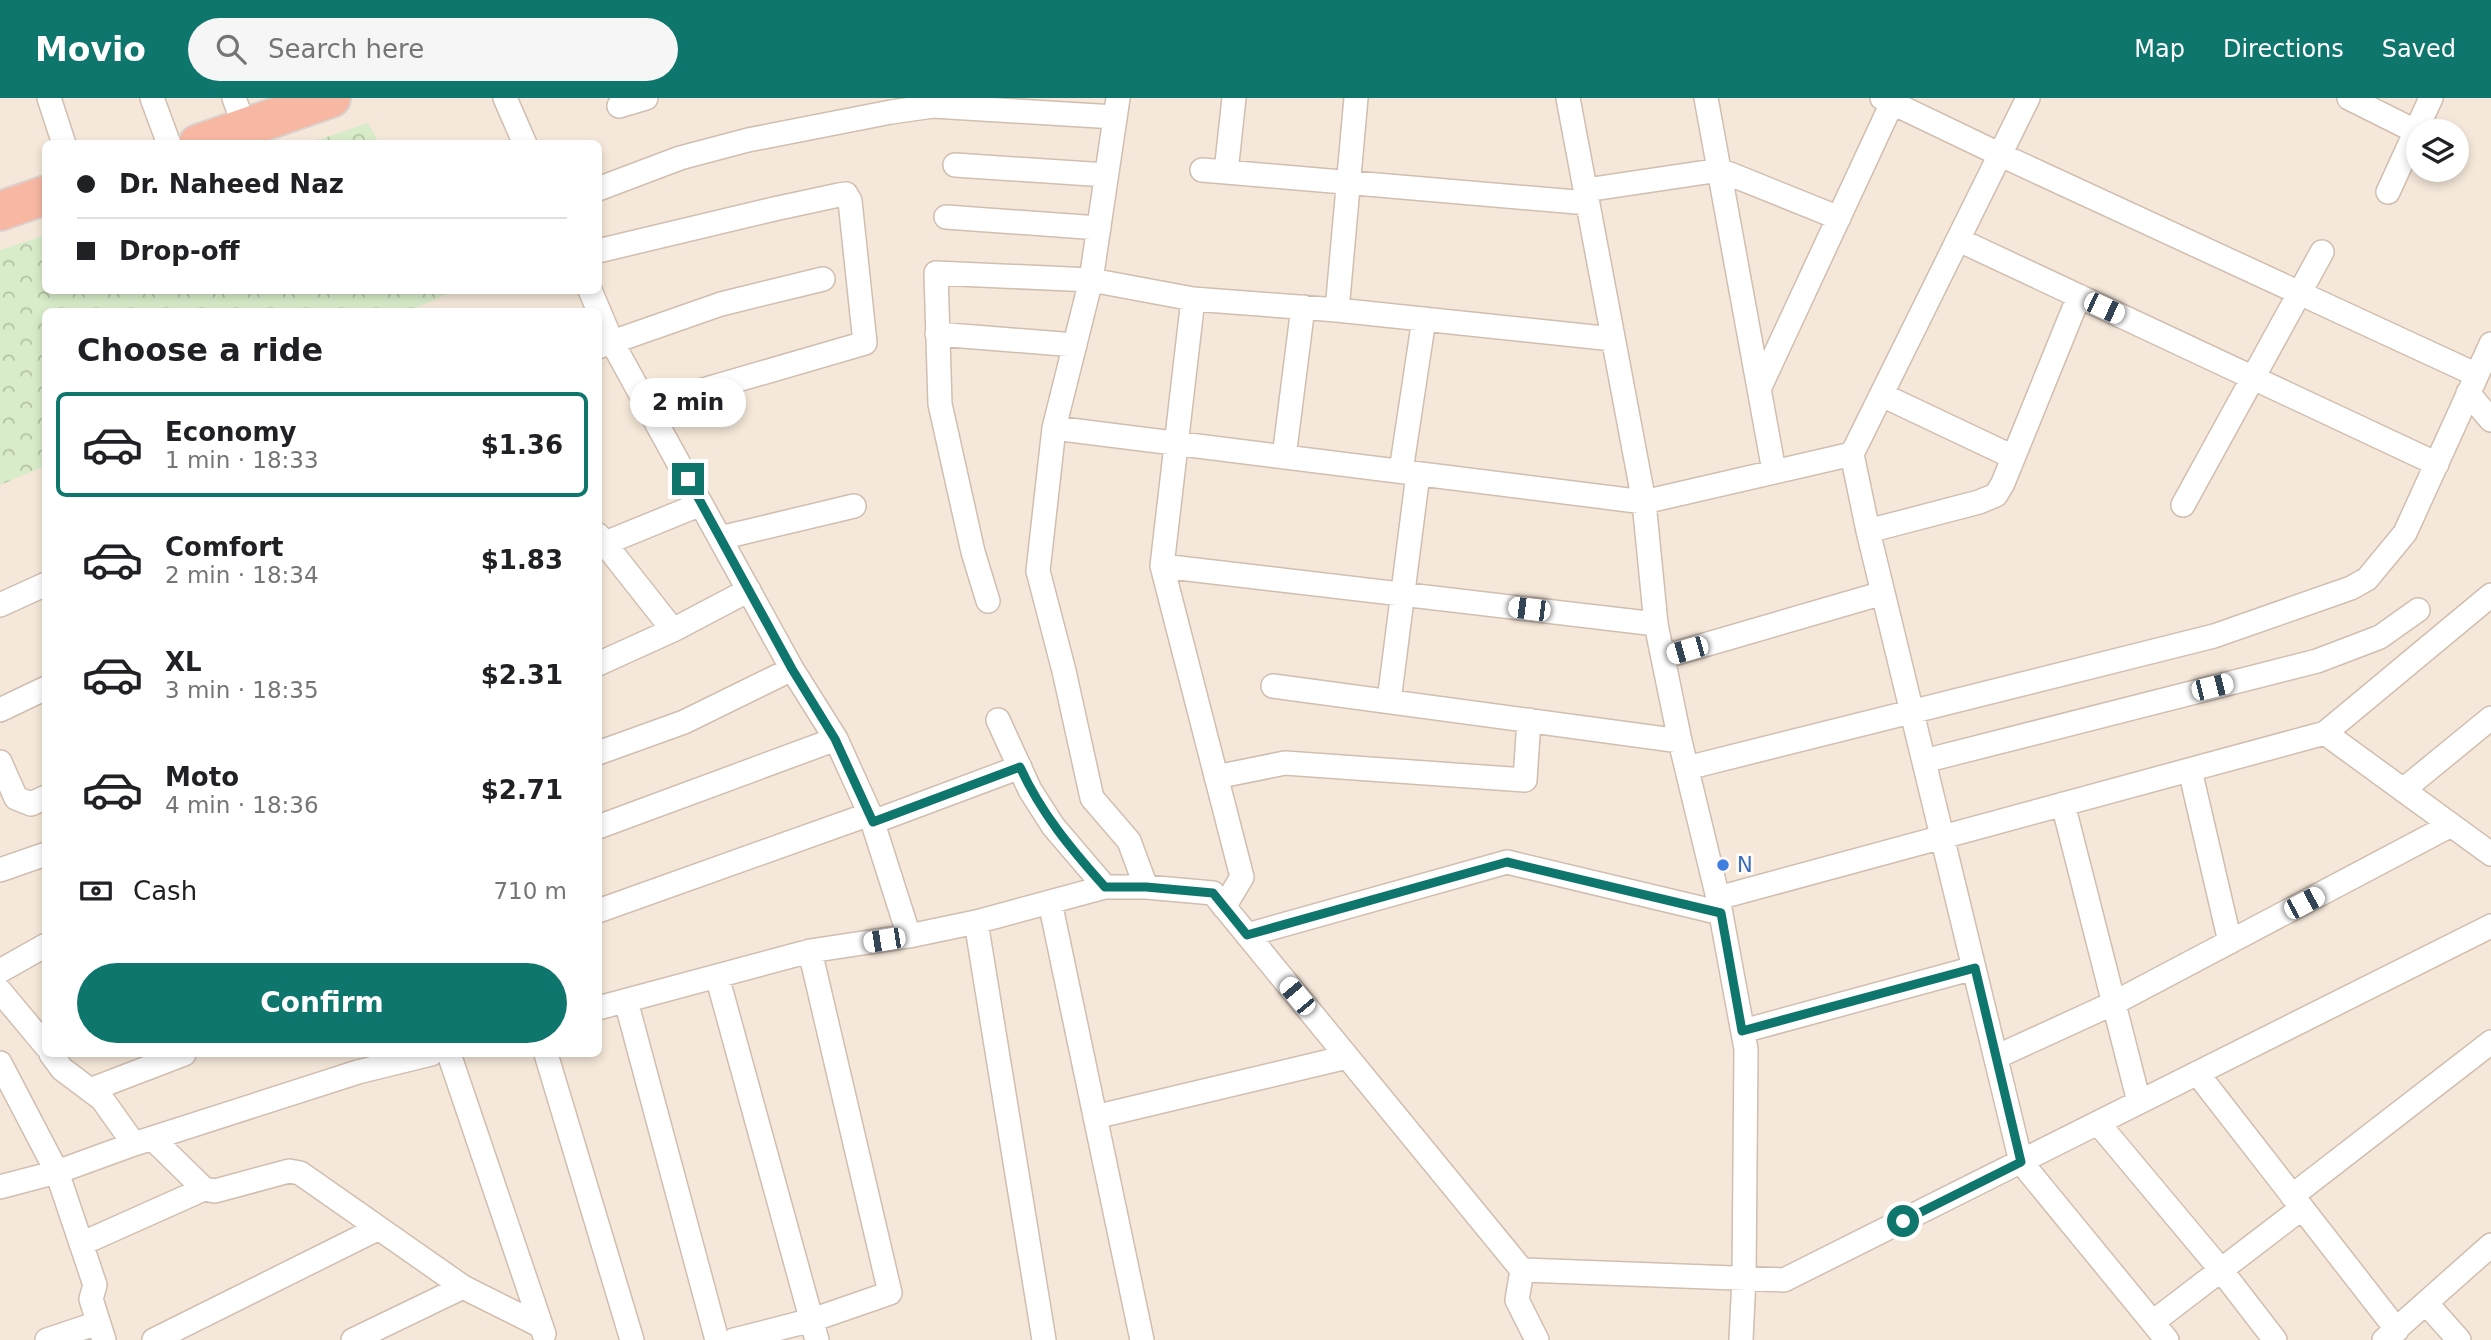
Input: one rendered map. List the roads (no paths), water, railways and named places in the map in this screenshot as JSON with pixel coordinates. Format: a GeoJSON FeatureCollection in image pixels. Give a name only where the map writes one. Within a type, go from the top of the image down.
{"type":"FeatureCollection","features":[{"type":"Feature","properties":{"kind":"highway"},"geometry":{"type":"LineString","coordinates":[[203,140],[239,113],[316,101]]}},
{"type":"Feature","properties":{"kind":"highway"},"geometry":{"type":"LineString","coordinates":[[1,206],[42,196]]}},
{"type":"Feature","properties":{"kind":"street"},"geometry":{"type":"LineString","coordinates":[[49,98],[63,140]]}},
{"type":"Feature","properties":{"kind":"street"},"geometry":{"type":"LineString","coordinates":[[152,98],[168,140]]}},
{"type":"Feature","properties":{"kind":"street"},"geometry":{"type":"LineString","coordinates":[[505,98],[523,140]]}},
{"type":"Feature","properties":{"kind":"street"},"geometry":{"type":"LineString","coordinates":[[619,106],[646,98]]}},
{"type":"Feature","properties":{"kind":"street"},"geometry":{"type":"LineString","coordinates":[[1226,172],[1234,98]]}},
{"type":"Feature","properties":{"kind":"street"},"geometry":{"type":"LineString","coordinates":[[1337,310],[1356,98]]}},
{"type":"Feature","properties":{"kind":"street"},"geometry":{"type":"LineString","coordinates":[[1568,98],[1644,502],[1656,624],[1686,768],[1719,906],[1746,1049],[1741,1340]]}},
{"type":"Feature","properties":{"kind":"street"},"geometry":{"type":"LineString","coordinates":[[1706,98],[1774,471]]}},
{"type":"Feature","properties":{"kind":"street"},"geometry":{"type":"LineString","coordinates":[[2028,98],[1852,454],[1868,531],[2021,1162],[2160,1331],[2221,1270],[2297,1202],[2491,1042]]}},
{"type":"Feature","properties":{"kind":"street"},"geometry":{"type":"LineString","coordinates":[[2349,98],[2406,126]]}},
{"type":"Feature","properties":{"kind":"street"},"geometry":{"type":"LineString","coordinates":[[2421,119],[2431,98]]}},
{"type":"Feature","properties":{"kind":"street"},"geometry":{"type":"LineString","coordinates":[[1760,387],[1839,218],[1887,100],[2299,293],[2473,384],[2491,420]]}},
{"type":"Feature","properties":{"kind":"street"},"geometry":{"type":"LineString","coordinates":[[602,187],[680,158],[890,105],[933,102],[1116,107],[1091,280],[1054,428],[1038,571],[1064,671],[1092,798],[1129,841],[1146,887]]}},
{"type":"Feature","properties":{"kind":"street"},"geometry":{"type":"LineString","coordinates":[[2388,192],[2406,151]]}},
{"type":"Feature","properties":{"kind":"street"},"geometry":{"type":"LineString","coordinates":[[955,165],[1106,176]]}},
{"type":"Feature","properties":{"kind":"street"},"geometry":{"type":"LineString","coordinates":[[1202,170],[1587,196],[1720,170],[1839,218]]}},
{"type":"Feature","properties":{"kind":"street"},"geometry":{"type":"LineString","coordinates":[[602,250],[839,195],[846,194],[850,201],[865,343],[648,406]]}},
{"type":"Feature","properties":{"kind":"street"},"geometry":{"type":"LineString","coordinates":[[946,217],[1099,228]]}},
{"type":"Feature","properties":{"kind":"street"},"geometry":{"type":"LineString","coordinates":[[1959,240],[2437,464]]}},
{"type":"Feature","properties":{"kind":"street"},"geometry":{"type":"LineString","coordinates":[[2183,505],[2322,252]]}},
{"type":"Feature","properties":{"kind":"street"},"geometry":{"type":"LineString","coordinates":[[988,601],[973,552],[940,404],[936,273],[1091,280],[1193,299],[1337,310],[1613,339]]}},
{"type":"Feature","properties":{"kind":"street"},"geometry":{"type":"LineString","coordinates":[[823,279],[721,304],[606,344],[648,406],[792,669],[835,739],[872,818],[909,936]]}},
{"type":"Feature","properties":{"kind":"street"},"geometry":{"type":"LineString","coordinates":[[1868,531],[1979,502],[1996,495],[2079,296]]}},
{"type":"Feature","properties":{"kind":"street"},"geometry":{"type":"LineString","coordinates":[[1193,299],[1162,566],[1242,877],[1224,907]]}},
{"type":"Feature","properties":{"kind":"street"},"geometry":{"type":"LineString","coordinates":[[1284,457],[1303,307]]}},
{"type":"Feature","properties":{"kind":"street"},"geometry":{"type":"LineString","coordinates":[[1389,701],[1402,594],[1424,319]]}},
{"type":"Feature","properties":{"kind":"street"},"geometry":{"type":"LineString","coordinates":[[937,334],[1075,345]]}},
{"type":"Feature","properties":{"kind":"street"},"geometry":{"type":"LineString","coordinates":[[1686,768],[2214,636],[2351,588],[2367,579],[2405,533],[2491,344]]}},
{"type":"Feature","properties":{"kind":"street"},"geometry":{"type":"LineString","coordinates":[[1882,395],[2013,457]]}},
{"type":"Feature","properties":{"kind":"street"},"geometry":{"type":"LineString","coordinates":[[1054,428],[1644,502],[1852,454]]}},
{"type":"Feature","properties":{"kind":"street"},"geometry":{"type":"LineString","coordinates":[[602,542],[701,504]]}},
{"type":"Feature","properties":{"kind":"street"},"geometry":{"type":"LineString","coordinates":[[720,538],[853,506]]}},
{"type":"Feature","properties":{"kind":"street"},"geometry":{"type":"LineString","coordinates":[[602,543],[673,630]]}},
{"type":"Feature","properties":{"kind":"street"},"geometry":{"type":"LineString","coordinates":[[1162,566],[1656,624]]}},
{"type":"Feature","properties":{"kind":"street"},"geometry":{"type":"LineString","coordinates":[[0,605],[42,586]]}},
{"type":"Feature","properties":{"kind":"street"},"geometry":{"type":"LineString","coordinates":[[602,662],[673,630],[748,590]]}},
{"type":"Feature","properties":{"kind":"street"},"geometry":{"type":"LineString","coordinates":[[1663,657],[1883,593]]}},
{"type":"Feature","properties":{"kind":"street"},"geometry":{"type":"LineString","coordinates":[[1247,935],[1507,862],[1719,906],[1942,837],[2325,733],[2491,596]]}},
{"type":"Feature","properties":{"kind":"street"},"geometry":{"type":"LineString","coordinates":[[1924,761],[2317,661],[2380,637],[2418,610]]}},
{"type":"Feature","properties":{"kind":"street"},"geometry":{"type":"LineString","coordinates":[[602,752],[684,722],[792,669]]}},
{"type":"Feature","properties":{"kind":"street"},"geometry":{"type":"LineString","coordinates":[[1273,686],[1680,741]]}},
{"type":"Feature","properties":{"kind":"street"},"geometry":{"type":"LineString","coordinates":[[0,710],[42,690]]}},
{"type":"Feature","properties":{"kind":"street"},"geometry":{"type":"LineString","coordinates":[[2403,790],[2491,718]]}},
{"type":"Feature","properties":{"kind":"street"},"geometry":{"type":"LineString","coordinates":[[998,720],[1030,790],[1053,826],[1105,887]]}},
{"type":"Feature","properties":{"kind":"street"},"geometry":{"type":"LineString","coordinates":[[1216,777],[1284,763],[1525,780],[1529,720]]}},
{"type":"Feature","properties":{"kind":"street"},"geometry":{"type":"LineString","coordinates":[[2325,733],[2451,825],[2487,846]]}},
{"type":"Feature","properties":{"kind":"street"},"geometry":{"type":"LineString","coordinates":[[602,826],[835,739]]}},
{"type":"Feature","properties":{"kind":"street"},"geometry":{"type":"LineString","coordinates":[[0,762],[16,798],[31,804],[42,799]]}},
{"type":"Feature","properties":{"kind":"street"},"geometry":{"type":"LineString","coordinates":[[602,910],[1020,767]]}},
{"type":"Feature","properties":{"kind":"street"},"geometry":{"type":"LineString","coordinates":[[2190,770],[2230,942]]}},
{"type":"Feature","properties":{"kind":"street"},"geometry":{"type":"LineString","coordinates":[[2063,804],[2139,1102]]}},
{"type":"Feature","properties":{"kind":"street"},"geometry":{"type":"LineString","coordinates":[[1996,1057],[2114,1003],[2451,825]]}},
{"type":"Feature","properties":{"kind":"street"},"geometry":{"type":"LineString","coordinates":[[0,870],[42,855]]}},
{"type":"Feature","properties":{"kind":"street"},"geometry":{"type":"LineString","coordinates":[[602,1007],[810,951],[909,936],[976,922],[1105,887],[1146,887],[1213,893],[1522,1270],[1784,1280],[2491,926]]}},
{"type":"Feature","properties":{"kind":"street"},"geometry":{"type":"LineString","coordinates":[[1049,902],[1142,1340]]}},
{"type":"Feature","properties":{"kind":"street"},"geometry":{"type":"LineString","coordinates":[[976,922],[1044,1340]]}},
{"type":"Feature","properties":{"kind":"street"},"geometry":{"type":"LineString","coordinates":[[0,971],[42,947]]}},
{"type":"Feature","properties":{"kind":"street"},"geometry":{"type":"LineString","coordinates":[[734,1340],[815,1330],[890,1293],[810,951]]}},
{"type":"Feature","properties":{"kind":"street"},"geometry":{"type":"LineString","coordinates":[[1742,1031],[1975,968]]}},
{"type":"Feature","properties":{"kind":"street"},"geometry":{"type":"LineString","coordinates":[[717,976],[815,1330]]}},
{"type":"Feature","properties":{"kind":"street"},"geometry":{"type":"LineString","coordinates":[[0,990],[42,1035]]}},
{"type":"Feature","properties":{"kind":"street"},"geometry":{"type":"LineString","coordinates":[[626,1001],[717,1340]]}},
{"type":"Feature","properties":{"kind":"street"},"geometry":{"type":"LineString","coordinates":[[53,1057],[62,1069],[102,1099],[143,1141],[204,1189],[215,1191],[289,1171],[300,1173],[463,1287],[544,1333]]}},
{"type":"Feature","properties":{"kind":"street"},"geometry":{"type":"LineString","coordinates":[[90,1090],[176,1057]]}},
{"type":"Feature","properties":{"kind":"street"},"geometry":{"type":"LineString","coordinates":[[0,1187],[57,1172],[354,1063],[405,1057]]}},
{"type":"Feature","properties":{"kind":"street"},"geometry":{"type":"LineString","coordinates":[[450,1057],[544,1333]]}},
{"type":"Feature","properties":{"kind":"street"},"geometry":{"type":"LineString","coordinates":[[547,1057],[632,1340]]}},
{"type":"Feature","properties":{"kind":"street"},"geometry":{"type":"LineString","coordinates":[[1095,1117],[1347,1057]]}},
{"type":"Feature","properties":{"kind":"street"},"geometry":{"type":"LineString","coordinates":[[0,1063],[57,1172],[95,1285],[91,1299],[101,1332],[47,1340]]}},
{"type":"Feature","properties":{"kind":"street"},"geometry":{"type":"LineString","coordinates":[[2197,1073],[2297,1202],[2390,1335],[2491,1245]]}},
{"type":"Feature","properties":{"kind":"street"},"geometry":{"type":"LineString","coordinates":[[2098,1123],[2221,1270],[2275,1340]]}},
{"type":"Feature","properties":{"kind":"street"},"geometry":{"type":"LineString","coordinates":[[81,1244],[204,1189]]}},
{"type":"Feature","properties":{"kind":"street"},"geometry":{"type":"LineString","coordinates":[[154,1340],[377,1229]]}},
{"type":"Feature","properties":{"kind":"street"},"geometry":{"type":"LineString","coordinates":[[1522,1270],[1517,1300],[1534,1339]]}},
{"type":"Feature","properties":{"kind":"street"},"geometry":{"type":"LineString","coordinates":[[353,1340],[463,1287]]}},
{"type":"Feature","properties":{"kind":"street"},"geometry":{"type":"LineString","coordinates":[[2426,1303],[2459,1340]]}},
{"type":"Feature","properties":{"kind":"place","name":"N"},"geometry":{"type":"Point","coordinates":[1723,865]}}]}
